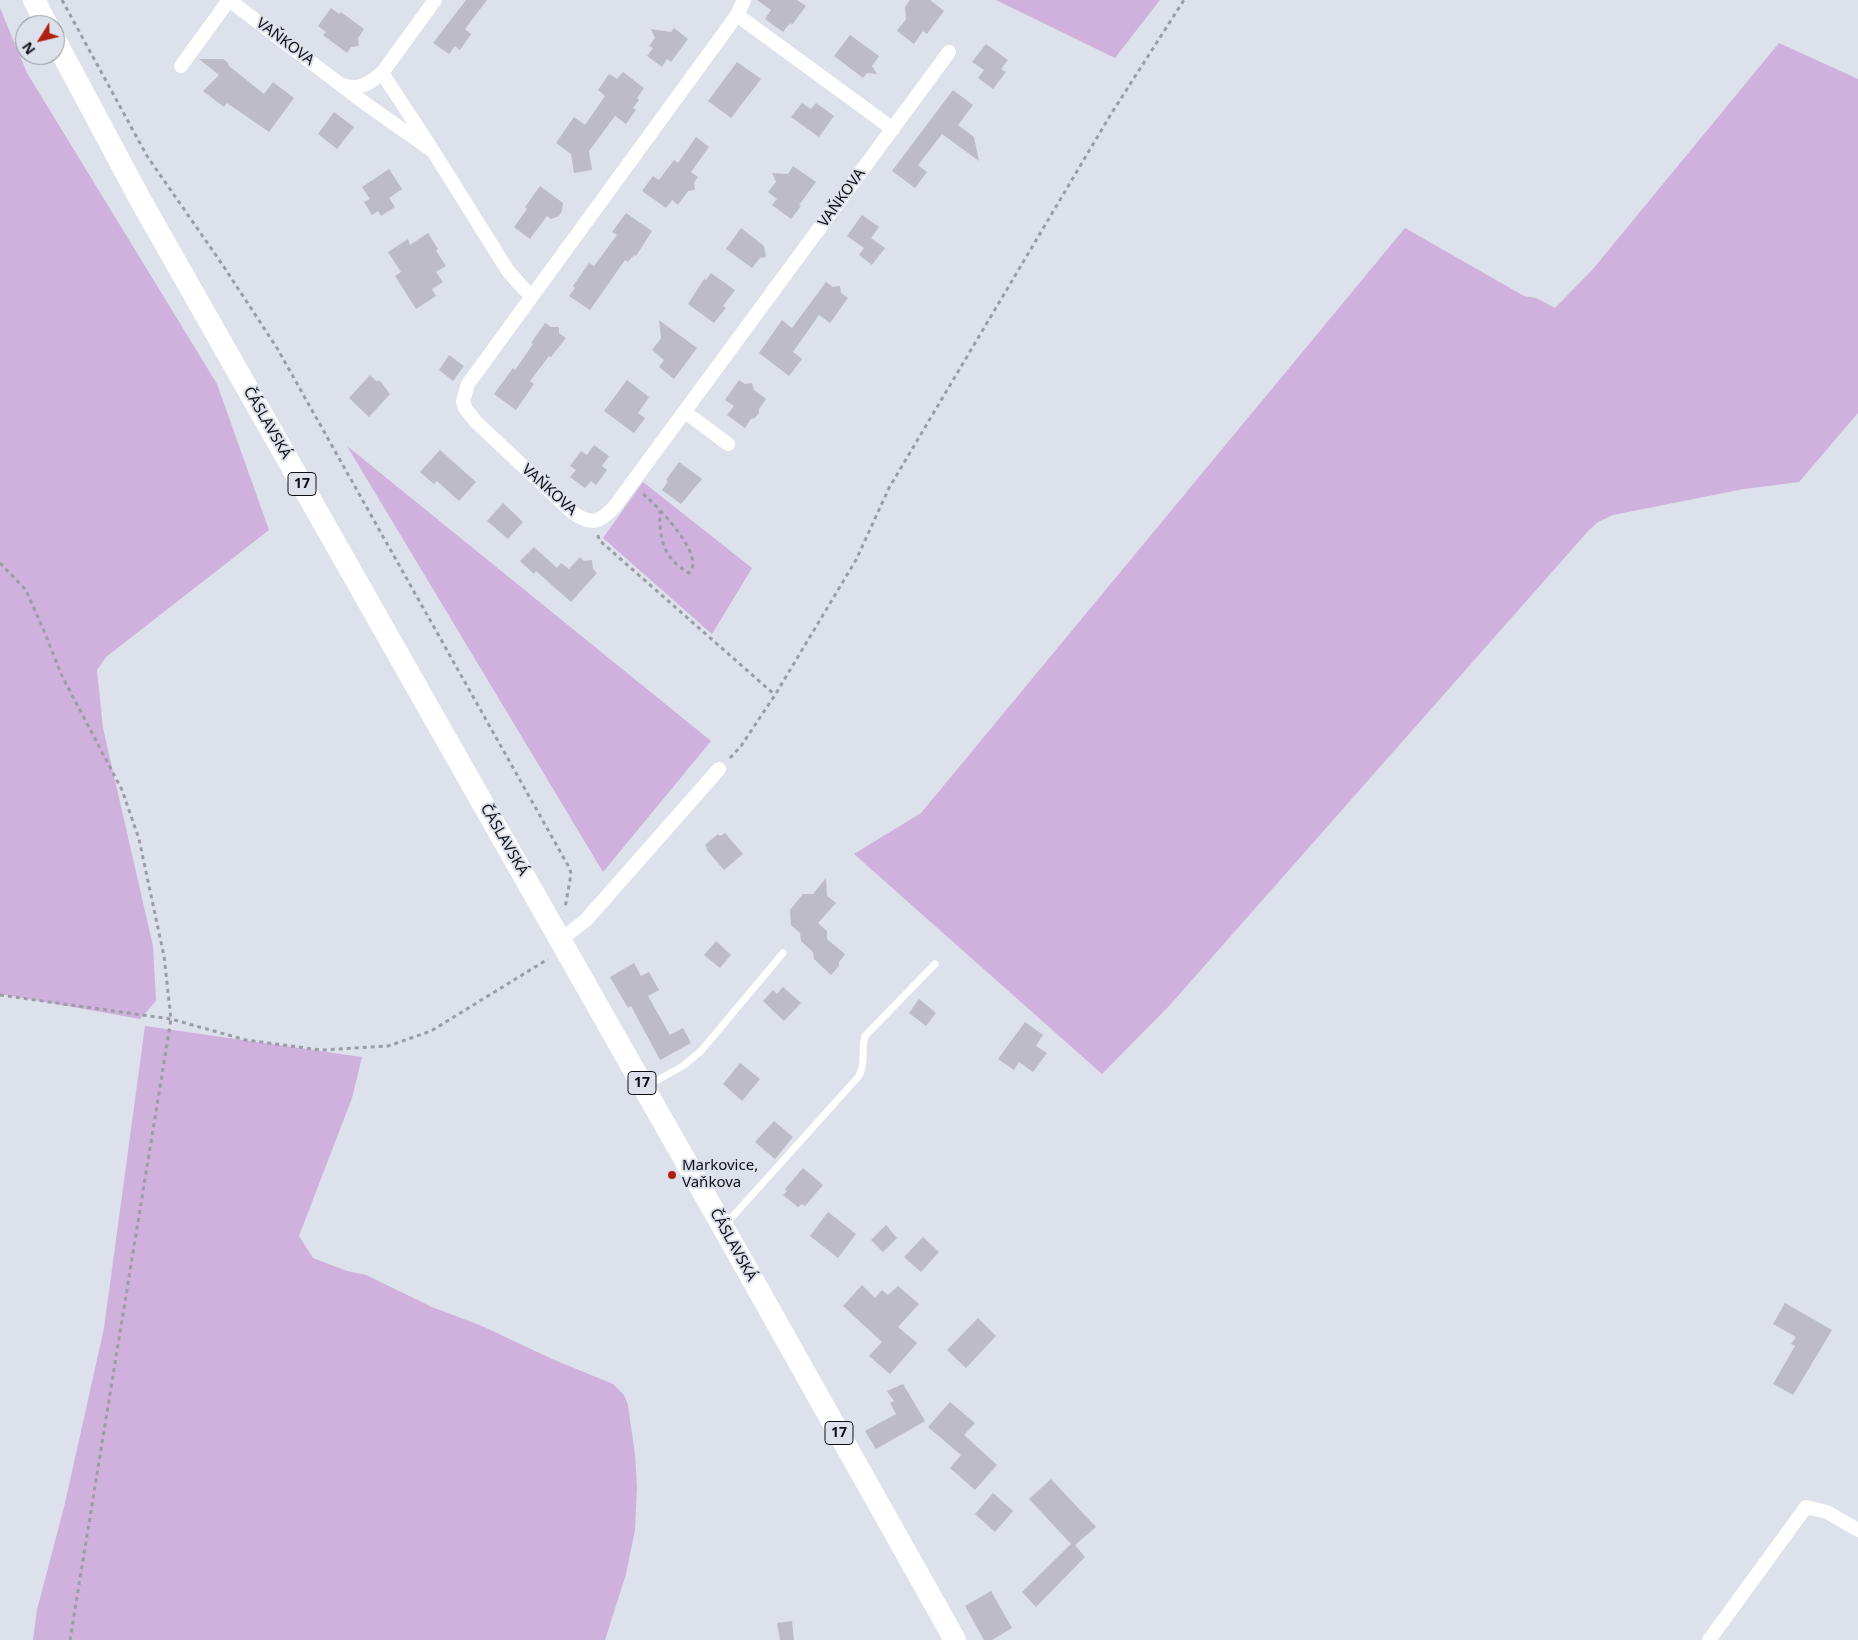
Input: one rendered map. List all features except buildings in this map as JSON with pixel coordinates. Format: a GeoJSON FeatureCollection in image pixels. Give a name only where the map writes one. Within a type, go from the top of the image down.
{"type":"FeatureCollection","features":[{"type":"Feature","properties":{"kind":"main road"},"geometry":{"type":"LineString","coordinates":[[34,0],[42,15]]}},
{"type":"Feature","properties":{"kind":"main road","name":"ČÁSLAVSKÁ"},"geometry":{"type":"LineString","coordinates":[[65,59],[141,201],[566,939],[644,1088],[955,1640]]}},
{"type":"Feature","properties":{"kind":"street"},"geometry":{"type":"LineString","coordinates":[[181,66],[229,0]]}},
{"type":"Feature","properties":{"kind":"street","name":"VAŇKOVA"},"geometry":{"type":"LineString","coordinates":[[229,0],[366,104],[433,151]]}},
{"type":"Feature","properties":{"kind":"street"},"geometry":{"type":"LineString","coordinates":[[342,85],[358,88],[374,80],[382,73],[435,0]]}},
{"type":"Feature","properties":{"kind":"street","name":"VAŇKOVA"},"geometry":{"type":"LineString","coordinates":[[744,0],[737,14],[468,384],[463,401],[465,408],[476,422],[572,512],[587,521],[602,519],[609,513],[686,412],[949,52]]}},
{"type":"Feature","properties":{"kind":"street"},"geometry":{"type":"LineString","coordinates":[[737,14],[893,129]]}},
{"type":"Feature","properties":{"kind":"street"},"geometry":{"type":"LineString","coordinates":[[382,73],[508,271],[531,295]]}},
{"type":"Feature","properties":{"kind":"street"},"geometry":{"type":"LineString","coordinates":[[686,412],[728,444]]}},
{"type":"Feature","properties":{"kind":"street"},"geometry":{"type":"LineString","coordinates":[[566,939],[586,920],[719,769]]}},
{"type":"Feature","properties":{"kind":"street"},"geometry":{"type":"LineString","coordinates":[[1709,1640],[1806,1508],[1827,1512],[1858,1530]]}},
{"type":"Feature","properties":{"kind":"lane"},"geometry":{"type":"LineString","coordinates":[[644,1088],[682,1066],[701,1051],[783,953]]}},
{"type":"Feature","properties":{"kind":"lane"},"geometry":{"type":"LineString","coordinates":[[723,1227],[859,1076],[863,1068],[865,1036],[935,964]]}},
{"type":"Feature","properties":{"kind":"path"},"geometry":{"type":"LineString","coordinates":[[0,994],[171,1019],[246,1040],[321,1050],[388,1046],[431,1031],[566,939],[565,908],[570,885],[570,869],[281,356],[222,264],[147,156],[62,0]]}},
{"type":"Feature","properties":{"kind":"path"},"geometry":{"type":"LineString","coordinates":[[719,769],[741,746],[775,695],[856,560],[889,488],[1111,114],[1184,0]]}},
{"type":"Feature","properties":{"kind":"path"},"geometry":{"type":"LineString","coordinates":[[630,485],[651,501],[660,511],[692,554],[694,565],[690,574],[674,561],[662,543],[660,511]]}},
{"type":"Feature","properties":{"kind":"path"},"geometry":{"type":"LineString","coordinates":[[595,521],[599,540],[775,695]]}},
{"type":"Feature","properties":{"kind":"path"},"geometry":{"type":"LineString","coordinates":[[0,563],[26,590],[62,676],[122,790],[139,839],[164,956],[171,1019],[70,1640]]}},
{"type":"Feature","properties":{"kind":"shaded area"},"geometry":{"type":"Polygon","coordinates":[[[996,0],[1160,0],[1115,58],[996,0]]]}},
{"type":"Feature","properties":{"kind":"shaded area"},"geometry":{"type":"Polygon","coordinates":[[[0,8],[15,44],[15,65],[24,65],[217,384],[269,530],[106,657],[97,670],[103,728],[153,946],[156,1001],[140,1019],[0,994],[0,8]]]}},
{"type":"Feature","properties":{"kind":"shaded area"},"geometry":{"type":"Polygon","coordinates":[[[1779,43],[1858,79],[1858,413],[1799,482],[1744,489],[1613,515],[1598,522],[1169,1006],[1102,1074],[854,854],[921,813],[1405,228],[1524,296],[1536,298],[1555,308],[1593,269],[1779,43]]]}},
{"type":"Feature","properties":{"kind":"shaded area"},"geometry":{"type":"Polygon","coordinates":[[[347,446],[711,741],[603,872],[347,446]]]}},
{"type":"Feature","properties":{"kind":"shaded area"},"geometry":{"type":"Polygon","coordinates":[[[643,482],[752,568],[712,634],[603,538],[643,482]]]}},
{"type":"Feature","properties":{"kind":"shaded area"},"geometry":{"type":"Polygon","coordinates":[[[145,1026],[362,1057],[352,1098],[299,1236],[313,1258],[347,1271],[366,1275],[432,1307],[482,1326],[552,1359],[613,1384],[624,1395],[628,1405],[635,1455],[637,1487],[635,1530],[626,1574],[605,1640],[33,1640],[37,1610],[65,1503],[104,1328],[145,1026]]]}},
{"type":"Feature","properties":{"kind":"place","name":"Markovice, Vaňkova"},"geometry":{"type":"Point","coordinates":[672,1175]}}]}
